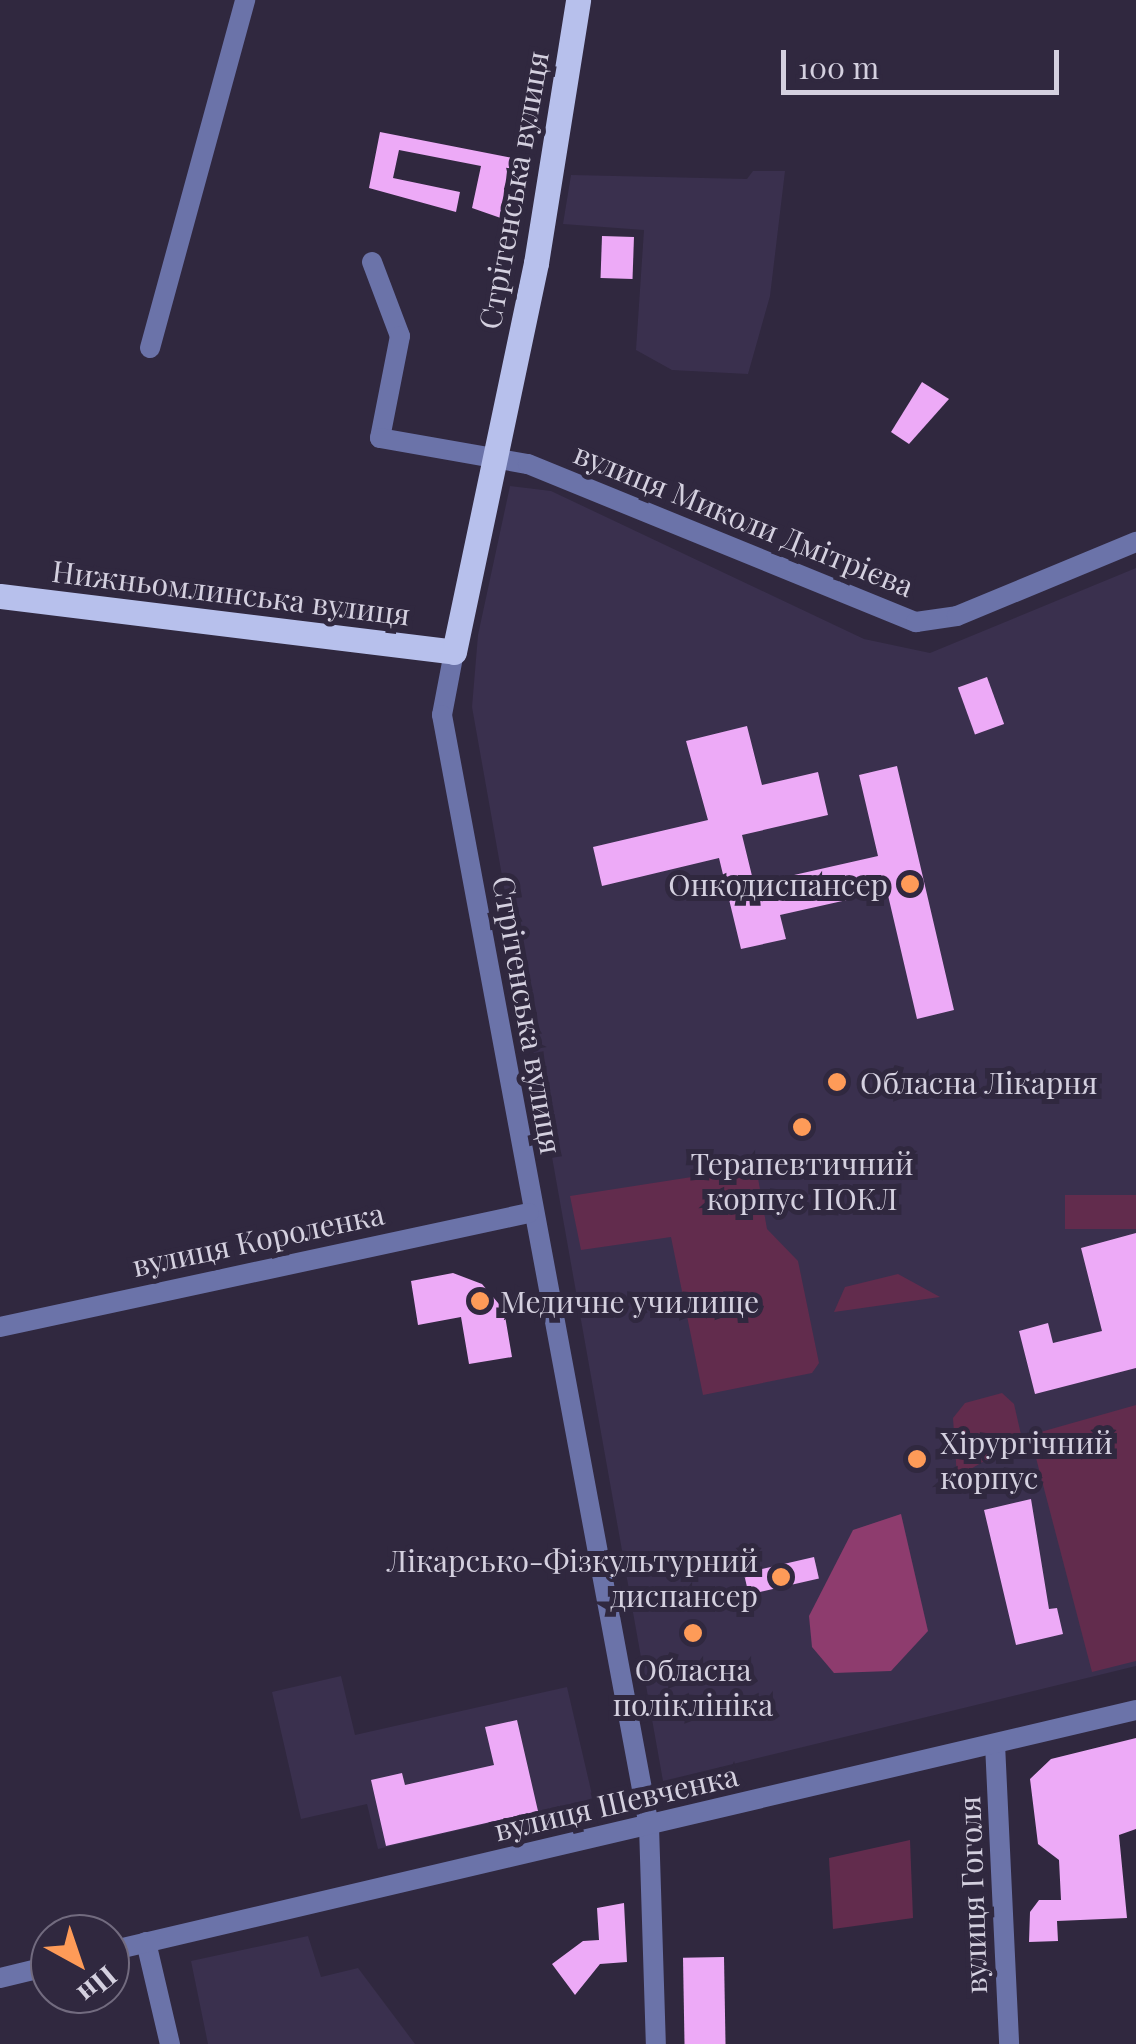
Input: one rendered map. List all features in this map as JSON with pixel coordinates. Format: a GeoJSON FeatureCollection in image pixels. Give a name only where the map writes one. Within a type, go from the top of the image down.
{"type":"FeatureCollection","features":[{"type":"Feature","properties":{"kind":"main road","name":"Стрітенська вулиця"},"geometry":{"type":"LineString","coordinates":[[454,652],[496,458],[578,0]]}},
{"type":"Feature","properties":{"kind":"main road","name":"Нижньомлинська вулиця"},"geometry":{"type":"LineString","coordinates":[[0,596],[454,652]]}},
{"type":"Feature","properties":{"kind":"street"},"geometry":{"type":"LineString","coordinates":[[150,348],[245,0]]}},
{"type":"Feature","properties":{"kind":"street","name":"вулиця Миколи Дмітрієва"},"geometry":{"type":"LineString","coordinates":[[372,262],[400,336],[380,438],[528,464],[916,622],[957,616],[1136,542]]}},
{"type":"Feature","properties":{"kind":"street","name":"Стрітенська вулиця"},"geometry":{"type":"LineString","coordinates":[[454,652],[442,715],[529,1213],[649,1826],[656,2044]]}},
{"type":"Feature","properties":{"kind":"street","name":"вулиця Короленка"},"geometry":{"type":"LineString","coordinates":[[0,1328],[529,1213]]}},
{"type":"Feature","properties":{"kind":"street","name":"вулиця Шевченка"},"geometry":{"type":"LineString","coordinates":[[130,1946],[1136,1710]]}},
{"type":"Feature","properties":{"kind":"street","name":"вулиця Гоголя"},"geometry":{"type":"LineString","coordinates":[[995,1744],[1008,2044]]}},
{"type":"Feature","properties":{"kind":"street"},"geometry":{"type":"LineString","coordinates":[[146,1942],[170,2044]]}},
{"type":"Feature","properties":{"kind":"street"},"geometry":{"type":"LineString","coordinates":[[0,1978],[30,1971]]}},
{"type":"Feature","properties":{"kind":"shaded area"},"geometry":{"type":"Polygon","coordinates":[[[753,171],[785,171],[770,296],[748,374],[672,370],[636,350],[644,230],[563,224],[571,175],[747,179],[753,171]]]}},
{"type":"Feature","properties":{"kind":"shaded area","name":"Обласна Лікарня"},"geometry":{"type":"Polygon","coordinates":[[[510,486],[551,491],[864,639],[930,653],[1136,568],[1136,1666],[663,1781],[472,707],[478,635],[510,486]]]}},
{"type":"Feature","properties":{"kind":"shaded area"},"geometry":{"type":"Polygon","coordinates":[[[756,1167],[767,1229],[798,1261],[819,1363],[812,1373],[703,1395],[671,1237],[581,1250],[570,1196],[756,1167]]]}},
{"type":"Feature","properties":{"kind":"shaded area"},"geometry":{"type":"Polygon","coordinates":[[[1065,1195],[1136,1195],[1136,1229],[1065,1229],[1065,1195]]]}},
{"type":"Feature","properties":{"kind":"shaded area"},"geometry":{"type":"Polygon","coordinates":[[[898,1274],[940,1297],[834,1312],[845,1287],[898,1274]]]}},
{"type":"Feature","properties":{"kind":"shaded area"},"geometry":{"type":"Polygon","coordinates":[[[1002,1393],[1014,1404],[1022,1439],[957,1477],[953,1418],[965,1403],[1002,1393]]]}},
{"type":"Feature","properties":{"kind":"shaded area"},"geometry":{"type":"Polygon","coordinates":[[[1136,1405],[1136,1661],[1092,1672],[1030,1435],[1136,1405]]]}},
{"type":"Feature","properties":{"kind":"shaded area"},"geometry":{"type":"Polygon","coordinates":[[[901,1514],[928,1631],[891,1671],[834,1673],[812,1647],[809,1616],[853,1530],[901,1514]]]}},
{"type":"Feature","properties":{"kind":"shaded area"},"geometry":{"type":"Polygon","coordinates":[[[341,1676],[355,1735],[567,1687],[593,1799],[378,1849],[367,1804],[301,1819],[272,1692],[341,1676]]]}},
{"type":"Feature","properties":{"kind":"shaded area"},"geometry":{"type":"Polygon","coordinates":[[[910,1840],[913,1918],[833,1929],[829,1858],[910,1840]]]}},
{"type":"Feature","properties":{"kind":"shaded area"},"geometry":{"type":"Polygon","coordinates":[[[308,1936],[321,1977],[358,1968],[415,2044],[208,2044],[191,1961],[308,1936]]]}},
{"type":"Feature","properties":{"kind":"building"},"geometry":{"type":"Polygon","coordinates":[[[380,132],[533,162],[521,225],[472,208],[481,166],[399,150],[393,178],[460,192],[456,212],[369,188],[380,132]]]}},
{"type":"Feature","properties":{"kind":"building"},"geometry":{"type":"Polygon","coordinates":[[[602,236],[634,237],[633,279],[601,278],[602,236]]]}},
{"type":"Feature","properties":{"kind":"building"},"geometry":{"type":"Polygon","coordinates":[[[922,382],[949,399],[909,444],[891,432],[922,382]]]}},
{"type":"Feature","properties":{"kind":"building"},"geometry":{"type":"Polygon","coordinates":[[[987,677],[1004,724],[975,735],[958,688],[987,677]]]}},
{"type":"Feature","properties":{"kind":"building"},"geometry":{"type":"Polygon","coordinates":[[[747,726],[762,785],[818,772],[828,815],[742,835],[754,884],[878,856],[859,775],[897,766],[954,1010],[917,1019],[887,891],[780,915],[786,939],[741,949],[719,858],[602,886],[593,847],[708,820],[686,741],[747,726]]]}},
{"type":"Feature","properties":{"kind":"building"},"geometry":{"type":"Polygon","coordinates":[[[1136,1233],[1136,1368],[1035,1394],[1019,1331],[1048,1323],[1053,1343],[1102,1331],[1081,1248],[1136,1233]]]}},
{"type":"Feature","properties":{"kind":"building"},"geometry":{"type":"Polygon","coordinates":[[[453,1273],[482,1284],[504,1310],[512,1357],[469,1364],[461,1317],[418,1325],[411,1281],[453,1273]]]}},
{"type":"Feature","properties":{"kind":"building"},"geometry":{"type":"Polygon","coordinates":[[[1031,1499],[1049,1609],[1057,1608],[1063,1634],[1016,1645],[984,1510],[1031,1499]]]}},
{"type":"Feature","properties":{"kind":"building","name":"Лікарсько-Фізкультурний диспансер"},"geometry":{"type":"Polygon","coordinates":[[[814,1557],[819,1578],[749,1595],[744,1573],[814,1557]]]}},
{"type":"Feature","properties":{"kind":"building"},"geometry":{"type":"Polygon","coordinates":[[[517,1720],[538,1811],[386,1846],[371,1780],[402,1773],[405,1785],[494,1765],[485,1727],[517,1720]]]}},
{"type":"Feature","properties":{"kind":"building"},"geometry":{"type":"Polygon","coordinates":[[[1136,1738],[1136,1829],[1119,1835],[1127,1918],[1057,1921],[1058,1941],[1029,1942],[1030,1912],[1039,1900],[1061,1900],[1059,1860],[1038,1844],[1030,1779],[1051,1759],[1136,1738]]]}},
{"type":"Feature","properties":{"kind":"building"},"geometry":{"type":"Polygon","coordinates":[[[624,1903],[627,1962],[600,1964],[575,1995],[552,1964],[583,1941],[599,1940],[597,1908],[624,1903]]]}},
{"type":"Feature","properties":{"kind":"building"},"geometry":{"type":"Polygon","coordinates":[[[724,1957],[726,2044],[685,2044],[683,1958],[724,1957]]]}},
{"type":"Feature","properties":{"kind":"place","name":"Онкодиспансер"},"geometry":{"type":"Point","coordinates":[910,884]}},
{"type":"Feature","properties":{"kind":"place","name":"Обласна Лікарня"},"geometry":{"type":"Point","coordinates":[837,1082]}},
{"type":"Feature","properties":{"kind":"place","name":"Терапевтичний корпус ПОКЛ"},"geometry":{"type":"Point","coordinates":[802,1127]}},
{"type":"Feature","properties":{"kind":"place","name":"Медичне училище"},"geometry":{"type":"Point","coordinates":[480,1301]}},
{"type":"Feature","properties":{"kind":"place","name":"Хірургічний корпус"},"geometry":{"type":"Point","coordinates":[917,1459]}},
{"type":"Feature","properties":{"kind":"place","name":"Лікарсько-Фізкультурний диспансер"},"geometry":{"type":"Point","coordinates":[781,1577]}},
{"type":"Feature","properties":{"kind":"place","name":"Обласна поліклініка"},"geometry":{"type":"Point","coordinates":[693,1633]}}]}
